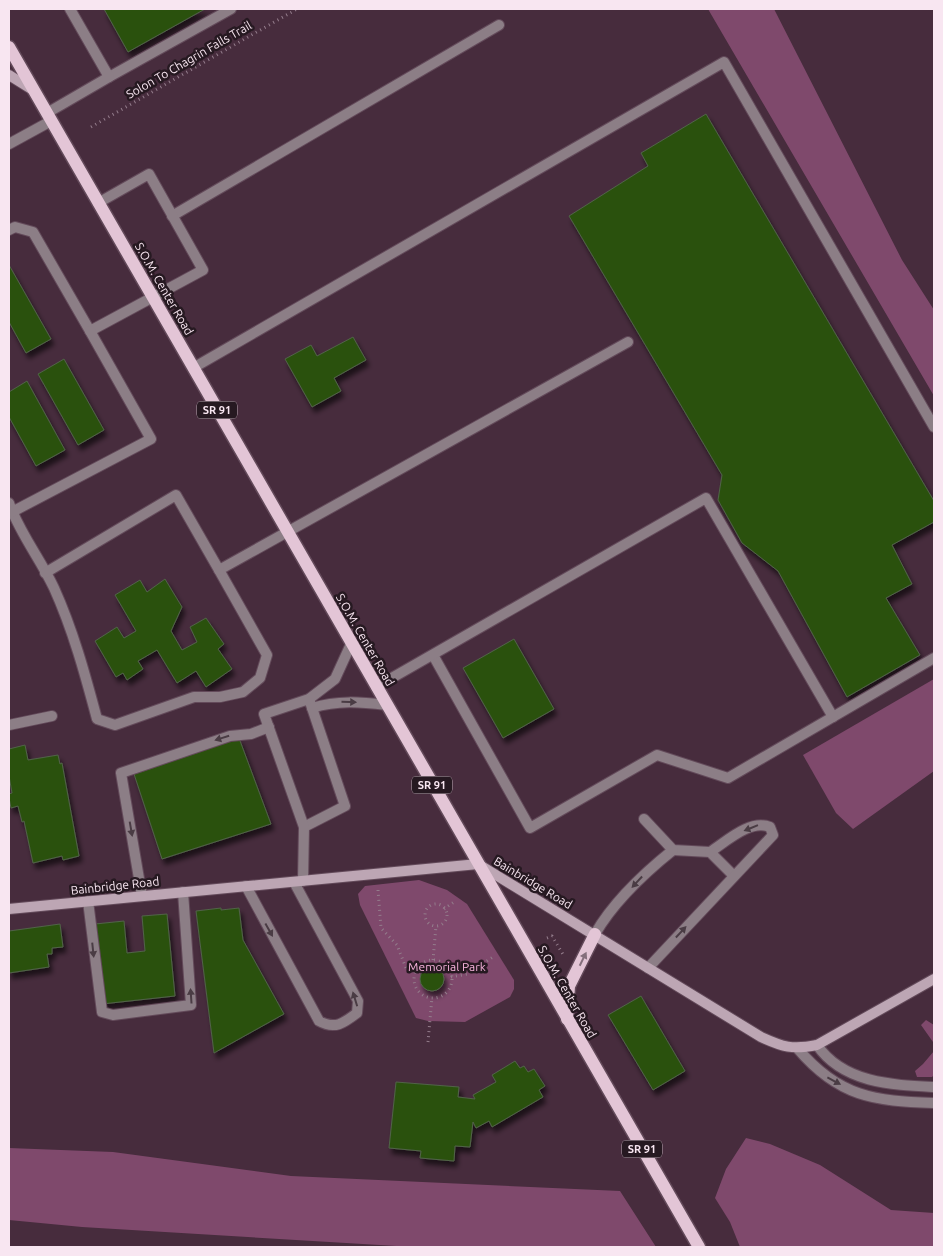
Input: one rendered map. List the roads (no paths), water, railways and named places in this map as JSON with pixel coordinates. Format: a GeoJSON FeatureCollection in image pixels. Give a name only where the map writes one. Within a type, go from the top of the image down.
{"type":"FeatureCollection","features":[{"type":"Feature","properties":{"kind":"main road","name":"S.O.M. Center Road"},"geometry":{"type":"LineString","coordinates":[[9,47],[699,1247]]}},
{"type":"Feature","properties":{"kind":"main road"},"geometry":{"type":"LineString","coordinates":[[567,1019],[569,986],[595,934]]}},
{"type":"Feature","properties":{"kind":"street"},"geometry":{"type":"LineString","coordinates":[[13,77],[34,90]]}},
{"type":"Feature","properties":{"kind":"street","name":"Bainbridge Road"},"geometry":{"type":"LineString","coordinates":[[9,909],[478,864],[761,1036],[782,1046],[798,1049],[817,1046],[934,979]]}},
{"type":"Feature","properties":{"kind":"lane"},"geometry":{"type":"LineString","coordinates":[[70,9],[109,77]]}},
{"type":"Feature","properties":{"kind":"lane"},"geometry":{"type":"LineString","coordinates":[[9,144],[109,77],[231,9]]}},
{"type":"Feature","properties":{"kind":"lane"},"geometry":{"type":"LineString","coordinates":[[172,216],[499,25]]}},
{"type":"Feature","properties":{"kind":"lane"},"geometry":{"type":"LineString","coordinates":[[193,368],[724,62],[934,427]]}},
{"type":"Feature","properties":{"kind":"lane"},"geometry":{"type":"LineString","coordinates":[[9,86],[13,77]]}},
{"type":"Feature","properties":{"kind":"lane"},"geometry":{"type":"LineString","coordinates":[[90,331],[203,270],[149,174],[98,203]]}},
{"type":"Feature","properties":{"kind":"lane"},"geometry":{"type":"LineString","coordinates":[[9,230],[15,227],[33,232],[151,439],[10,507],[18,526],[46,573],[78,646],[97,719],[115,725],[194,697],[220,697],[243,692],[260,678],[267,655],[176,495],[46,573]]}},
{"type":"Feature","properties":{"kind":"lane"},"geometry":{"type":"LineString","coordinates":[[219,570],[628,342]]}},
{"type":"Feature","properties":{"kind":"lane"},"geometry":{"type":"LineString","coordinates":[[376,687],[706,498],[833,717]]}},
{"type":"Feature","properties":{"kind":"lane"},"geometry":{"type":"LineString","coordinates":[[310,704],[337,677],[352,644]]}},
{"type":"Feature","properties":{"kind":"lane"},"geometry":{"type":"LineString","coordinates":[[433,655],[530,828],[657,755],[728,778],[934,658]]}},
{"type":"Feature","properties":{"kind":"lane"},"geometry":{"type":"LineString","coordinates":[[246,886],[319,1021],[329,1026],[342,1024],[357,1013],[358,1001],[298,881],[304,827],[264,714],[310,704],[332,702],[353,701],[386,705]]}},
{"type":"Feature","properties":{"kind":"lane"},"geometry":{"type":"LineString","coordinates":[[304,827],[345,806],[310,704]]}},
{"type":"Feature","properties":{"kind":"lane"},"geometry":{"type":"LineString","coordinates":[[9,725],[52,716]]}},
{"type":"Feature","properties":{"kind":"lane"},"geometry":{"type":"LineString","coordinates":[[142,896],[122,773],[230,736],[251,734],[269,728]]}},
{"type":"Feature","properties":{"kind":"lane"},"geometry":{"type":"LineString","coordinates":[[644,819],[673,850]]}},
{"type":"Feature","properties":{"kind":"lane"},"geometry":{"type":"LineString","coordinates":[[595,934],[605,916],[646,872],[673,850],[710,852],[752,826],[764,824],[770,827],[772,835],[648,968]]}},
{"type":"Feature","properties":{"kind":"lane"},"geometry":{"type":"LineString","coordinates":[[710,852],[734,876]]}},
{"type":"Feature","properties":{"kind":"lane"},"geometry":{"type":"LineString","coordinates":[[88,901],[102,1012],[113,1015],[191,1005],[183,892]]}},
{"type":"Feature","properties":{"kind":"lane"},"geometry":{"type":"LineString","coordinates":[[817,1046],[833,1063],[869,1080],[888,1085],[934,1087]]}},
{"type":"Feature","properties":{"kind":"lane"},"geometry":{"type":"LineString","coordinates":[[798,1049],[815,1070],[829,1080],[864,1096],[934,1103]]}},
{"type":"Feature","properties":{"kind":"park label","name":"Memorial Park"},"geometry":{"type":"Point","coordinates":[447,967]}}]}
